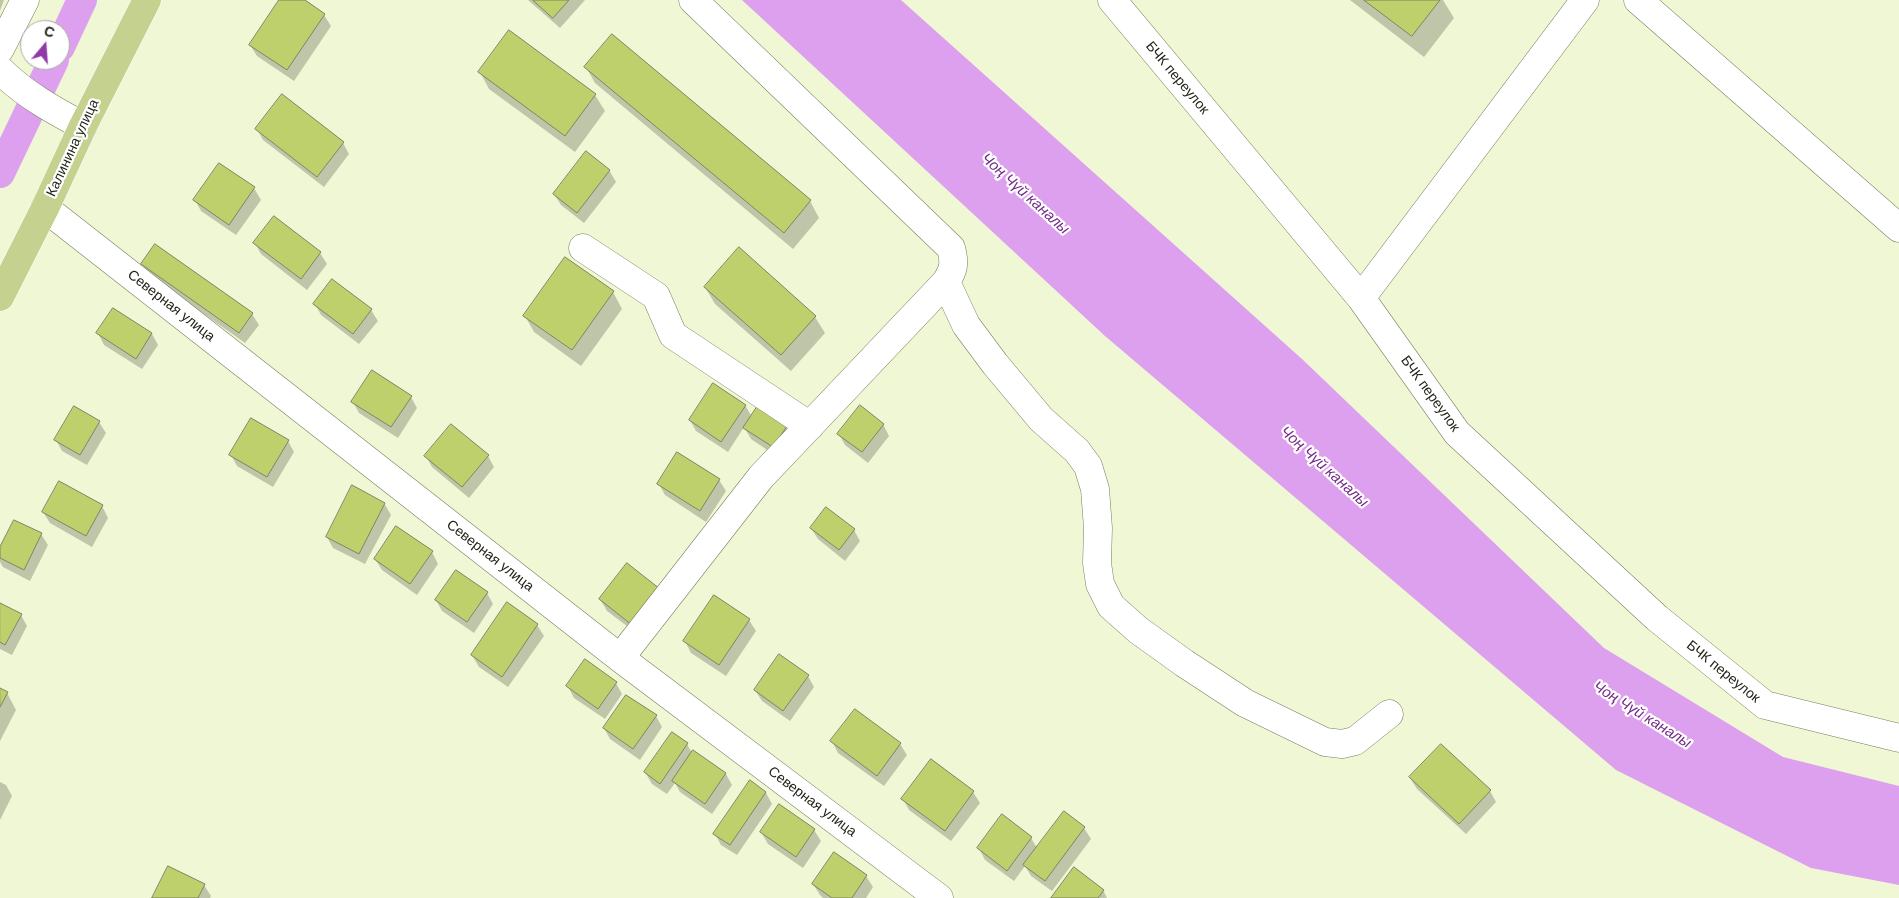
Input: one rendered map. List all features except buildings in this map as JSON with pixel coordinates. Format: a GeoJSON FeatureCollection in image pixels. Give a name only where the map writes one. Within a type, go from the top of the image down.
{"type":"FeatureCollection","features":[{"type":"Feature","properties":{"kind":"main road","name":"Калинина улица"},"geometry":{"type":"LineString","coordinates":[[0,297],[147,0]]}},
{"type":"Feature","properties":{"kind":"street"},"geometry":{"type":"LineString","coordinates":[[0,49],[25,0]]}},
{"type":"Feature","properties":{"kind":"street"},"geometry":{"type":"LineString","coordinates":[[620,658],[761,478],[946,282],[954,269],[954,258],[950,248],[692,0]]}},
{"type":"Feature","properties":{"kind":"street","name":"БЧК переулок"},"geometry":{"type":"LineString","coordinates":[[1112,0],[1361,298],[1457,433],[1657,618],[1765,705],[1899,738]]}},
{"type":"Feature","properties":{"kind":"street"},"geometry":{"type":"LineString","coordinates":[[1361,298],[1585,0]]}},
{"type":"Feature","properties":{"kind":"street"},"geometry":{"type":"LineString","coordinates":[[1638,0],[1899,228]]}},
{"type":"Feature","properties":{"kind":"street"},"geometry":{"type":"LineString","coordinates":[[7,77],[43,104],[83,126]]}},
{"type":"Feature","properties":{"kind":"street","name":"Северная улица"},"geometry":{"type":"LineString","coordinates":[[45,208],[620,658],[940,898]]}},
{"type":"Feature","properties":{"kind":"street"},"geometry":{"type":"LineString","coordinates":[[583,248],[656,296],[673,335],[810,426]]}},
{"type":"Feature","properties":{"kind":"street"},"geometry":{"type":"LineString","coordinates":[[946,282],[966,325],[994,364],[1041,419],[1078,451],[1088,466],[1095,489],[1098,528],[1097,563],[1100,584],[1111,606],[1138,630],[1184,664],[1245,703],[1325,742],[1342,744],[1355,741],[1389,714]]}},
{"type":"Feature","properties":{"kind":"water","name":"Чоң Чүй каналы"},"geometry":{"type":"Polygon","coordinates":[[[742,0],[901,0],[1302,359],[1604,648],[1783,757],[1899,786],[1899,885],[1811,868],[1616,770],[1105,336],[742,0]]]}},
{"type":"Feature","properties":{"kind":"waterway"},"geometry":{"type":"LineString","coordinates":[[70,26],[82,0]]}},
{"type":"Feature","properties":{"kind":"waterway"},"geometry":{"type":"LineString","coordinates":[[0,173],[49,70]]}}]}
